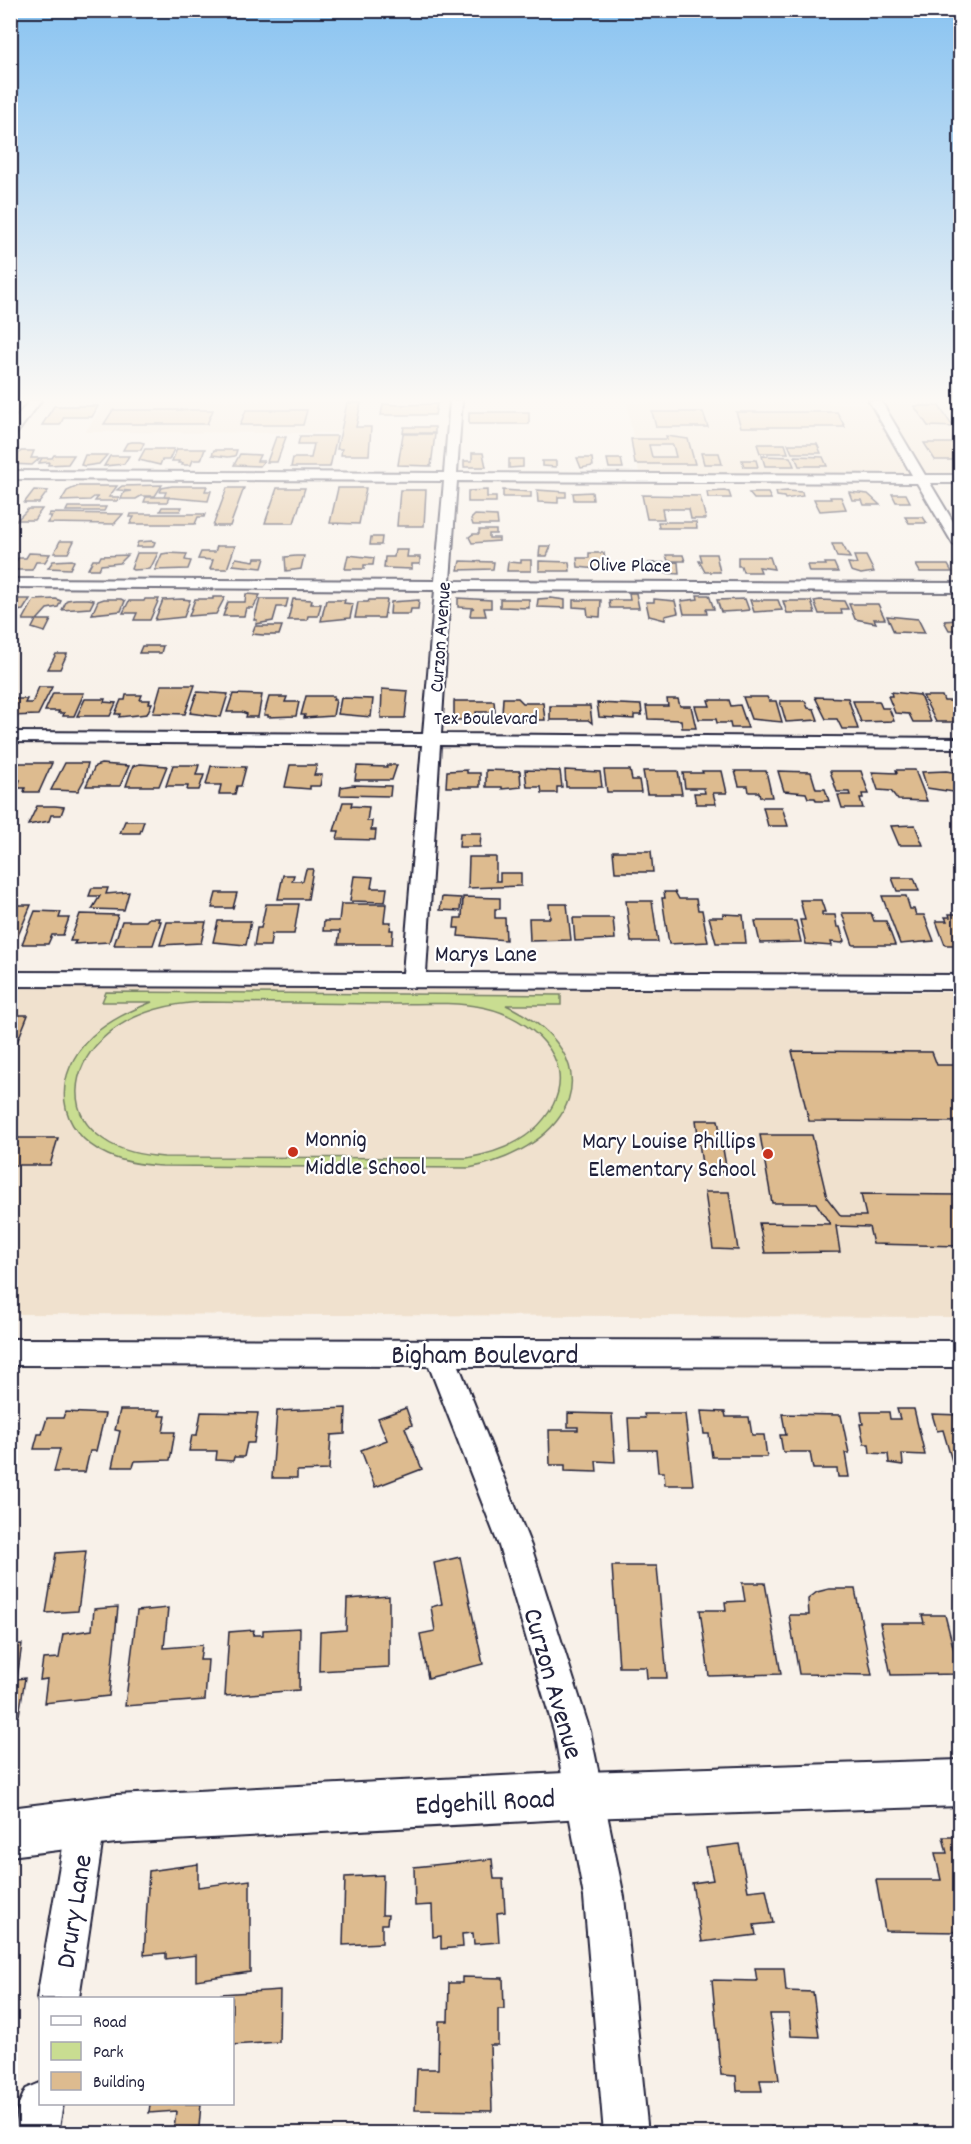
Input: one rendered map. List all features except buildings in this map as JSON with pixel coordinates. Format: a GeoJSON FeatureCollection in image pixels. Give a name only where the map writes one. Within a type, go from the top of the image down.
{"type":"FeatureCollection","features":[{"type":"Feature","properties":{"kind":"street","name":"Curzon Avenue"},"geometry":{"type":"LineString","coordinates":[[414,980],[449,501]]}},
{"type":"Feature","properties":{"kind":"street"},"geometry":{"type":"LineString","coordinates":[[935,501],[960,544]]}},
{"type":"Feature","properties":{"kind":"street","name":"Olive Place"},"geometry":{"type":"LineString","coordinates":[[10,583],[443,583],[960,588]]}},
{"type":"Feature","properties":{"kind":"street","name":"Tex Boulevard"},"geometry":{"type":"LineString","coordinates":[[10,737],[960,743]]}},
{"type":"Feature","properties":{"kind":"street","name":"Marys Lane"},"geometry":{"type":"LineString","coordinates":[[10,979],[960,982]]}},
{"type":"Feature","properties":{"kind":"street","name":"Bigham Boulevard"},"geometry":{"type":"LineString","coordinates":[[10,1352],[960,1354]]}},
{"type":"Feature","properties":{"kind":"street","name":"Curzon Avenue"},"geometry":{"type":"LineString","coordinates":[[439,1353],[515,1546],[572,1731],[604,1897],[626,2133]]}},
{"type":"Feature","properties":{"kind":"street","name":"Edgehill Road"},"geometry":{"type":"LineString","coordinates":[[10,1832],[116,1819],[585,1795],[960,1783]]}},
{"type":"Feature","properties":{"kind":"street","name":"Drury Lane"},"geometry":{"type":"LineString","coordinates":[[58,1997],[86,1824]]}},
{"type":"Feature","properties":{"kind":"street"},"geometry":{"type":"LineString","coordinates":[[36,2133],[41,2105]]}},
{"type":"Feature","properties":{"kind":"shaded area"},"geometry":{"type":"Polygon","coordinates":[[[11,987],[960,992],[960,1317],[11,1314],[11,987]]]}},
{"type":"Feature","properties":{"kind":"green space"},"geometry":{"type":"Polygon","coordinates":[[[106,992],[561,995],[561,1005],[506,1005],[541,1027],[562,1050],[571,1075],[568,1099],[556,1122],[534,1142],[505,1157],[469,1168],[162,1166],[135,1163],[108,1155],[90,1145],[77,1132],[69,1117],[65,1101],[65,1084],[70,1068],[79,1051],[92,1036],[120,1016],[152,1002],[102,1002],[106,992]],[[202,1002],[174,1005],[135,1017],[112,1031],[91,1052],[83,1064],[79,1077],[78,1104],[91,1129],[103,1139],[125,1150],[164,1157],[467,1158],[493,1152],[528,1135],[546,1117],[559,1088],[559,1071],[544,1042],[518,1020],[486,1008],[436,1003],[202,1002]]]}},
{"type":"Feature","properties":{"kind":"place","name":"Monnig Middle School"},"geometry":{"type":"Point","coordinates":[293,1152]}},
{"type":"Feature","properties":{"kind":"place","name":"Mary Louise Phillips Elementary School"},"geometry":{"type":"Point","coordinates":[768,1154]}}]}
